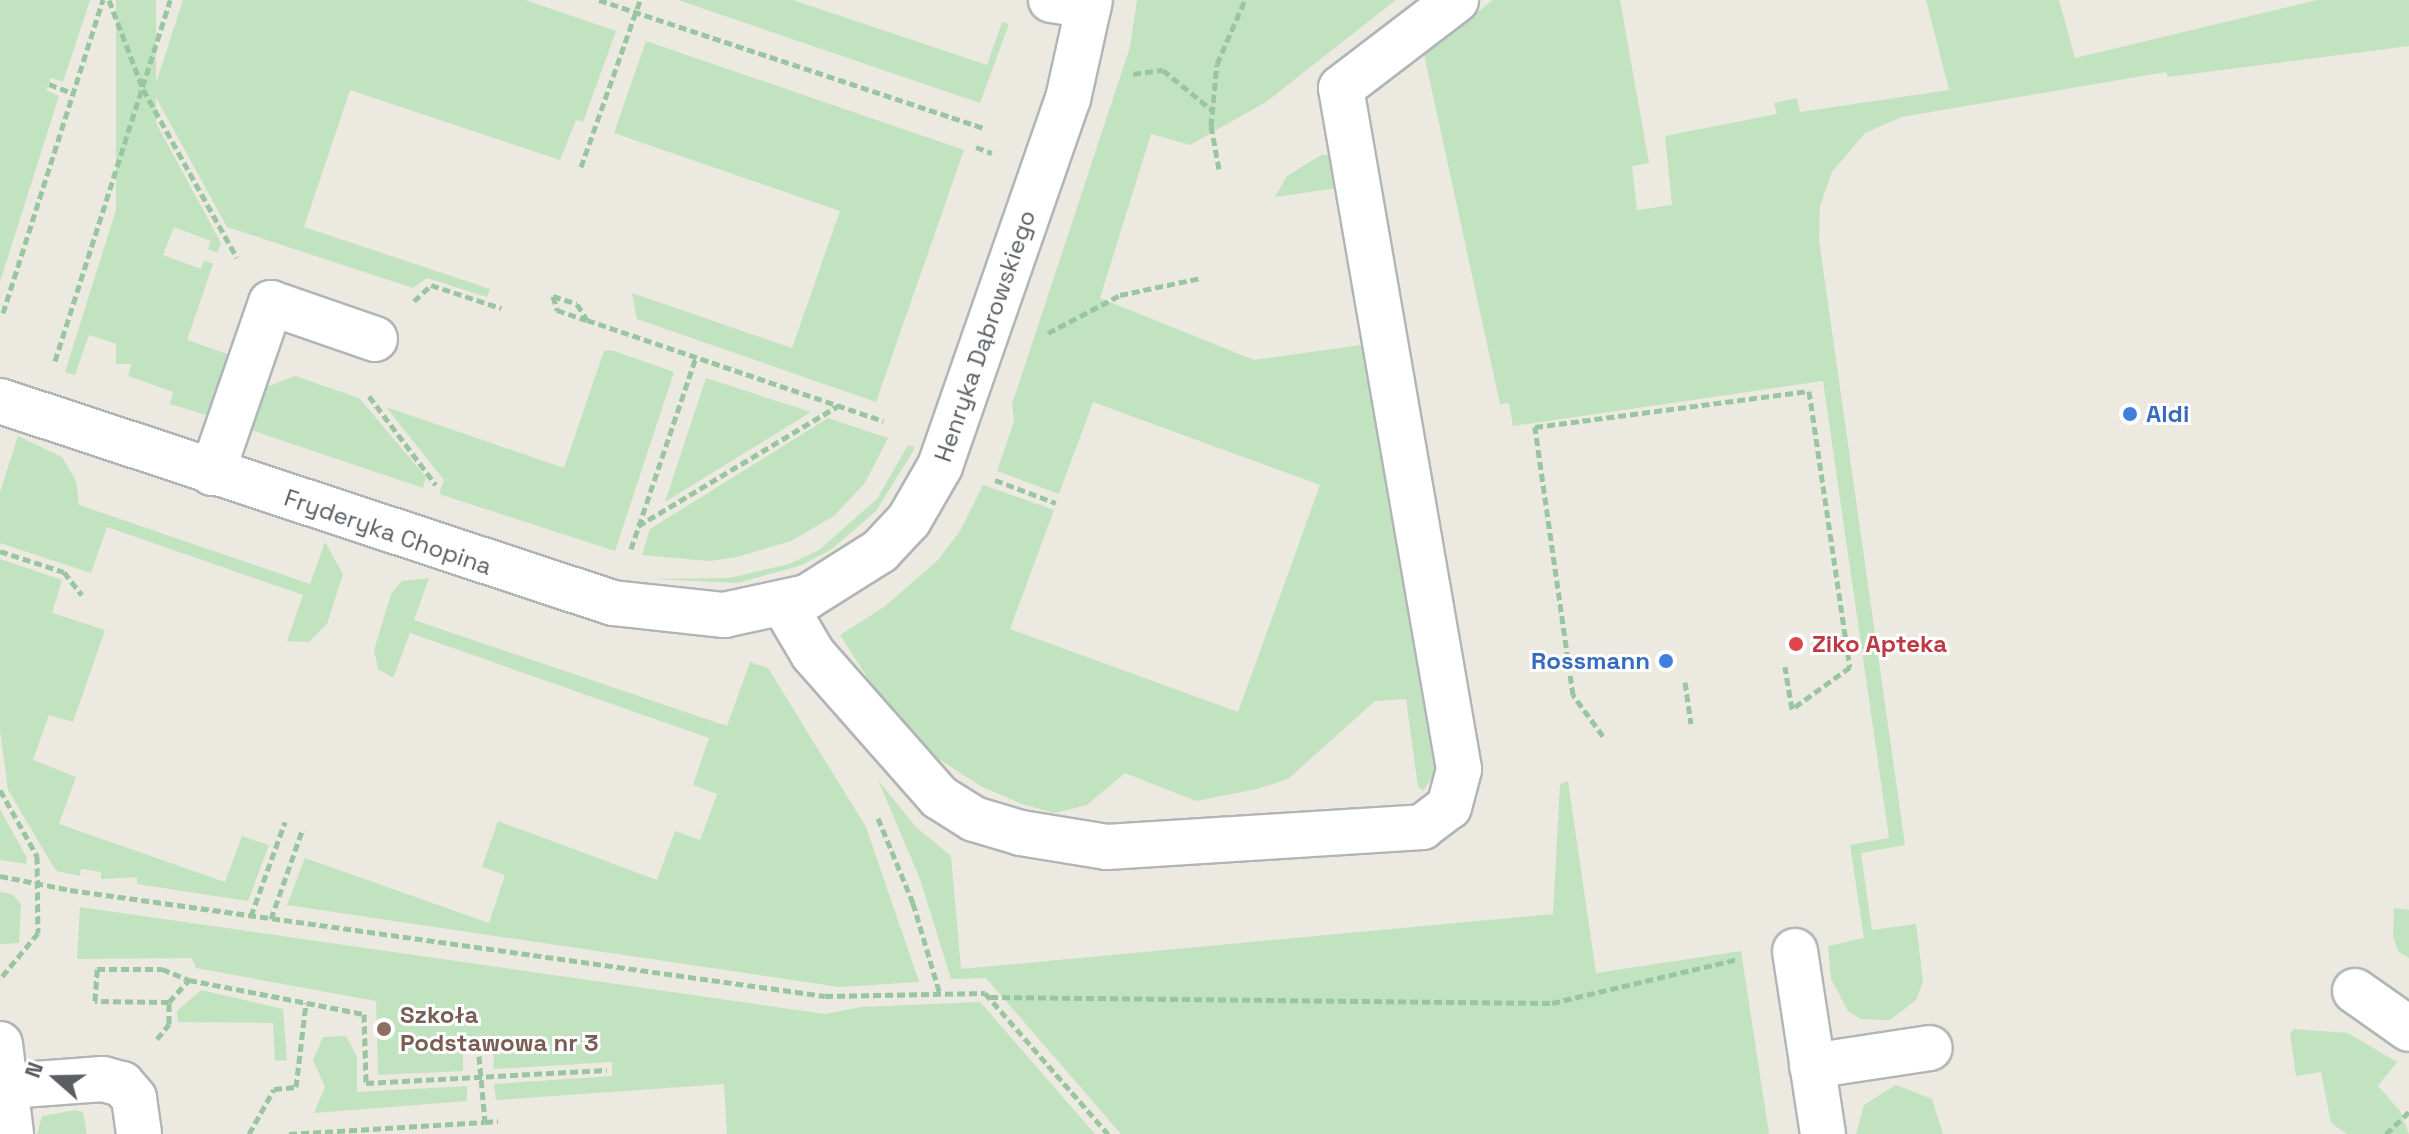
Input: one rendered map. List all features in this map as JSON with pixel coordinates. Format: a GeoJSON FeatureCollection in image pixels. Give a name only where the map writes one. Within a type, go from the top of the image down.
{"type":"FeatureCollection","features":[{"type":"Feature","properties":{"kind":"street"},"geometry":{"type":"LineString","coordinates":[[784,605],[813,654],[939,797],[974,819],[1021,833],[1107,847],[1422,827],[1449,807],[1459,769],[1341,88],[1456,0]]}},
{"type":"Feature","properties":{"kind":"street","name":"Henryka Dąbrowskiego"},"geometry":{"type":"LineString","coordinates":[[784,605],[825,587],[880,551],[930,486],[1068,99],[1077,2]]}},
{"type":"Feature","properties":{"kind":"street"},"geometry":{"type":"LineString","coordinates":[[212,473],[271,303],[375,339]]}},
{"type":"Feature","properties":{"kind":"street","name":"Fryderyka Chopina"},"geometry":{"type":"LineString","coordinates":[[0,401],[613,603],[724,615],[784,605]]}},
{"type":"Feature","properties":{"kind":"street"},"geometry":{"type":"LineString","coordinates":[[1775,953],[1812,1066],[1823,1134]]}},
{"type":"Feature","properties":{"kind":"street"},"geometry":{"type":"LineString","coordinates":[[2355,991],[2409,1029]]}},
{"type":"Feature","properties":{"kind":"street"},"geometry":{"type":"LineString","coordinates":[[0,1044],[8,1086],[11,1134]]}},
{"type":"Feature","properties":{"kind":"street"},"geometry":{"type":"LineString","coordinates":[[1812,1066],[1930,1048]]}},
{"type":"Feature","properties":{"kind":"street"},"geometry":{"type":"LineString","coordinates":[[8,1086],[103,1079],[122,1084],[134,1098],[139,1134]]}},
{"type":"Feature","properties":{"kind":"path"},"geometry":{"type":"LineString","coordinates":[[3,313],[103,0]]}},
{"type":"Feature","properties":{"kind":"path"},"geometry":{"type":"LineString","coordinates":[[109,0],[143,89],[249,280],[271,303]]}},
{"type":"Feature","properties":{"kind":"path"},"geometry":{"type":"LineString","coordinates":[[51,373],[170,0]]}},
{"type":"Feature","properties":{"kind":"path"},"geometry":{"type":"LineString","coordinates":[[599,0],[983,128]]}},
{"type":"Feature","properties":{"kind":"path"},"geometry":{"type":"LineString","coordinates":[[581,167],[640,0]]}},
{"type":"Feature","properties":{"kind":"path"},"geometry":{"type":"LineString","coordinates":[[1219,169],[1213,111],[1217,64],[1245,0]]}},
{"type":"Feature","properties":{"kind":"path"},"geometry":{"type":"LineString","coordinates":[[1121,80],[1146,69],[1163,70],[1213,111]]}},
{"type":"Feature","properties":{"kind":"path"},"geometry":{"type":"LineString","coordinates":[[49,84],[73,93]]}},
{"type":"Feature","properties":{"kind":"path"},"geometry":{"type":"LineString","coordinates":[[1036,340],[1120,295],[1201,278]]}},
{"type":"Feature","properties":{"kind":"path"},"geometry":{"type":"LineString","coordinates":[[431,285],[501,308]]}},
{"type":"Feature","properties":{"kind":"path"},"geometry":{"type":"LineString","coordinates":[[587,320],[577,304],[553,296],[557,310],[883,421]]}},
{"type":"Feature","properties":{"kind":"path"},"geometry":{"type":"LineString","coordinates":[[375,339],[358,383],[437,481],[434,491]]}},
{"type":"Feature","properties":{"kind":"path"},"geometry":{"type":"LineString","coordinates":[[613,603],[696,357]]}},
{"type":"Feature","properties":{"kind":"path"},"geometry":{"type":"LineString","coordinates":[[1603,736],[1573,695],[1535,427],[1809,391],[1850,667],[1792,709],[1785,667]]}},
{"type":"Feature","properties":{"kind":"path"},"geometry":{"type":"LineString","coordinates":[[638,526],[838,405]]}},
{"type":"Feature","properties":{"kind":"path"},"geometry":{"type":"LineString","coordinates":[[992,478],[1056,503]]}},
{"type":"Feature","properties":{"kind":"path"},"geometry":{"type":"LineString","coordinates":[[0,551],[64,572],[82,595]]}},
{"type":"Feature","properties":{"kind":"path"},"geometry":{"type":"LineString","coordinates":[[1685,682],[1691,724]]}},
{"type":"Feature","properties":{"kind":"path"},"geometry":{"type":"LineString","coordinates":[[0,790],[37,856],[38,933],[0,979]]}},
{"type":"Feature","properties":{"kind":"path"},"geometry":{"type":"LineString","coordinates":[[875,811],[913,903],[940,994]]}},
{"type":"Feature","properties":{"kind":"path"},"geometry":{"type":"LineString","coordinates":[[251,916],[285,822]]}},
{"type":"Feature","properties":{"kind":"path"},"geometry":{"type":"LineString","coordinates":[[271,919],[303,828]]}},
{"type":"Feature","properties":{"kind":"path"},"geometry":{"type":"LineString","coordinates":[[0,876],[271,919],[825,996],[985,993],[1108,1134]]}},
{"type":"Feature","properties":{"kind":"path"},"geometry":{"type":"LineString","coordinates":[[990,997],[1552,1003],[1775,953]]}},
{"type":"Feature","properties":{"kind":"path"},"geometry":{"type":"LineString","coordinates":[[169,1002],[95,1001],[97,969],[162,969],[189,980],[364,1014],[366,1083],[607,1070]]}},
{"type":"Feature","properties":{"kind":"path"},"geometry":{"type":"LineString","coordinates":[[122,1084],[169,1024],[169,1002],[189,980]]}},
{"type":"Feature","properties":{"kind":"path"},"geometry":{"type":"LineString","coordinates":[[249,1134],[274,1089],[296,1087],[306,1003]]}},
{"type":"Feature","properties":{"kind":"path"},"geometry":{"type":"LineString","coordinates":[[479,1056],[485,1122]]}},
{"type":"Feature","properties":{"kind":"path"},"geometry":{"type":"LineString","coordinates":[[2386,1134],[2409,1112]]}},
{"type":"Feature","properties":{"kind":"path"},"geometry":{"type":"LineString","coordinates":[[289,1134],[498,1121]]}},
{"type":"Feature","properties":{"kind":"green space"},"geometry":{"type":"Polygon","coordinates":[[[0,0],[90,0],[63,82],[51,78],[46,90],[59,96],[0,282],[0,0]]]}},
{"type":"Feature","properties":{"kind":"green space"},"geometry":{"type":"Polygon","coordinates":[[[116,0],[156,0],[156,364],[116,364],[116,0]]]}},
{"type":"Feature","properties":{"kind":"green space"},"geometry":{"type":"Polygon","coordinates":[[[183,0],[525,0],[616,31],[583,122],[576,120],[560,160],[350,90],[304,227],[490,289],[487,297],[427,278],[413,288],[227,227],[153,92],[183,0]]]}},
{"type":"Feature","properties":{"kind":"green space"},"geometry":{"type":"Polygon","coordinates":[[[678,0],[793,0],[987,65],[1002,22],[1009,24],[980,103],[678,0]]]}},
{"type":"Feature","properties":{"kind":"green space"},"geometry":{"type":"Polygon","coordinates":[[[1137,0],[1396,0],[1266,102],[1190,145],[1151,134],[1100,298],[1254,360],[1361,345],[1338,188],[1275,197],[1287,176],[1321,155],[1339,154],[1434,732],[1435,773],[1423,791],[1418,787],[1406,699],[1375,701],[1288,779],[1257,789],[1196,801],[1125,773],[1087,805],[1054,813],[1022,804],[982,787],[922,748],[881,699],[840,635],[884,607],[938,560],[960,531],[983,485],[1054,510],[1010,629],[1238,712],[1320,485],[1093,402],[1059,494],[997,471],[1014,421],[1012,404],[1130,47],[1137,0]]]}},
{"type":"Feature","properties":{"kind":"green space"},"geometry":{"type":"Polygon","coordinates":[[[1493,0],[1620,0],[1649,163],[1632,166],[1637,210],[1672,205],[1665,136],[1777,114],[1774,103],[1797,98],[1800,112],[1949,90],[1926,0],[2059,0],[2075,58],[2317,0],[2409,0],[2409,46],[2168,77],[2166,72],[1901,117],[1865,133],[1832,172],[1820,206],[1819,240],[1905,845],[1861,853],[1872,930],[1916,924],[1923,981],[1916,1000],[1890,1020],[1861,1019],[1848,1011],[1831,979],[1828,946],[1864,938],[1850,845],[1889,838],[1823,381],[1513,426],[1509,403],[1500,404],[1424,54],[1493,0]]]}},
{"type":"Feature","properties":{"kind":"green space"},"geometry":{"type":"Polygon","coordinates":[[[646,41],[964,150],[876,402],[637,319],[632,293],[792,348],[840,211],[614,133],[646,41]]]}},
{"type":"Feature","properties":{"kind":"green space"},"geometry":{"type":"Polygon","coordinates":[[[148,108],[221,243],[217,253],[208,249],[211,241],[174,227],[163,255],[201,269],[204,260],[213,264],[187,340],[230,355],[209,416],[170,404],[173,392],[128,376],[136,350],[89,335],[75,375],[65,372],[148,108]]]}},
{"type":"Feature","properties":{"kind":"green space"},"geometry":{"type":"Polygon","coordinates":[[[611,350],[674,372],[615,551],[439,494],[444,480],[386,407],[564,468],[604,351],[611,350]]]}},
{"type":"Feature","properties":{"kind":"green space"},"geometry":{"type":"Polygon","coordinates":[[[295,376],[359,398],[426,477],[423,488],[248,429],[264,388],[295,376]]]}},
{"type":"Feature","properties":{"kind":"green space"},"geometry":{"type":"Polygon","coordinates":[[[706,378],[811,412],[665,502],[706,378]]]}},
{"type":"Feature","properties":{"kind":"green space"},"geometry":{"type":"Polygon","coordinates":[[[828,418],[888,438],[865,483],[834,516],[791,541],[737,557],[709,561],[642,555],[650,529],[828,418]]]}},
{"type":"Feature","properties":{"kind":"green space"},"geometry":{"type":"Polygon","coordinates":[[[18,436],[62,457],[76,481],[79,505],[310,584],[325,542],[343,574],[327,624],[309,642],[287,641],[303,595],[107,527],[91,573],[0,543],[0,492],[18,436]]]}},
{"type":"Feature","properties":{"kind":"green space"},"geometry":{"type":"Polygon","coordinates":[[[908,445],[915,447],[876,511],[832,549],[802,565],[738,583],[652,579],[729,578],[789,564],[819,550],[877,499],[908,445]]]}},
{"type":"Feature","properties":{"kind":"green space"},"geometry":{"type":"Polygon","coordinates":[[[0,559],[62,580],[52,613],[105,630],[73,722],[49,715],[33,760],[76,777],[59,824],[225,882],[242,836],[269,845],[248,901],[137,884],[137,877],[101,879],[101,872],[81,869],[80,876],[56,871],[8,790],[0,730],[0,559]]]}},
{"type":"Feature","properties":{"kind":"green space"},"geometry":{"type":"Polygon","coordinates":[[[429,578],[414,620],[727,726],[750,662],[768,668],[866,827],[919,982],[839,987],[287,905],[305,858],[489,923],[505,875],[482,867],[498,821],[657,880],[675,831],[700,840],[717,794],[693,785],[709,738],[410,633],[393,678],[378,669],[374,650],[391,594],[402,581],[429,578]]]}},
{"type":"Feature","properties":{"kind":"green space"},"geometry":{"type":"Polygon","coordinates":[[[878,780],[916,827],[951,856],[961,969],[1553,914],[1560,784],[1568,781],[1596,973],[1741,951],[1769,1134],[1121,1134],[986,978],[951,979],[920,879],[878,780]]]}},
{"type":"Feature","properties":{"kind":"green space"},"geometry":{"type":"Polygon","coordinates":[[[0,809],[27,858],[26,864],[0,860],[0,809]]]}},
{"type":"Feature","properties":{"kind":"green space"},"geometry":{"type":"Polygon","coordinates":[[[0,892],[12,894],[21,904],[19,943],[0,944],[0,892]]]}},
{"type":"Feature","properties":{"kind":"green space"},"geometry":{"type":"Polygon","coordinates":[[[80,907],[825,1014],[861,1007],[980,1002],[1095,1134],[727,1134],[724,1084],[496,1100],[494,1084],[612,1076],[612,1062],[494,1069],[493,1048],[463,1050],[463,1071],[378,1075],[376,1001],[196,968],[192,958],[77,959],[80,907]]]}},
{"type":"Feature","properties":{"kind":"green space"},"geometry":{"type":"Polygon","coordinates":[[[2394,908],[2409,910],[2409,958],[2398,951],[2393,936],[2394,908]]]}},
{"type":"Feature","properties":{"kind":"green space"},"geometry":{"type":"Polygon","coordinates":[[[201,990],[283,1009],[287,1060],[275,1061],[273,1023],[178,1022],[177,1011],[201,990]]]}},
{"type":"Feature","properties":{"kind":"green space"},"geometry":{"type":"Polygon","coordinates":[[[2294,1029],[2348,1033],[2397,1062],[2378,1086],[2400,1111],[2409,1134],[2347,1134],[2331,1123],[2321,1072],[2296,1076],[2290,1034],[2294,1029]]]}},
{"type":"Feature","properties":{"kind":"green space"},"geometry":{"type":"Polygon","coordinates":[[[346,1036],[357,1057],[357,1092],[467,1086],[467,1101],[314,1113],[325,1087],[313,1060],[323,1037],[346,1036]]]}},
{"type":"Feature","properties":{"kind":"green space"},"geometry":{"type":"Polygon","coordinates":[[[1896,1085],[1932,1099],[1943,1134],[1856,1134],[1864,1105],[1896,1085]]]}},
{"type":"Feature","properties":{"kind":"green space"},"geometry":{"type":"Polygon","coordinates":[[[75,1110],[83,1112],[87,1134],[37,1134],[42,1116],[75,1110]]]}},
{"type":"Feature","properties":{"kind":"place","name":"Aldi"},"geometry":{"type":"Point","coordinates":[2130,414]}},
{"type":"Feature","properties":{"kind":"place","name":"Ziko Apteka"},"geometry":{"type":"Point","coordinates":[1796,644]}},
{"type":"Feature","properties":{"kind":"place","name":"Rossmann"},"geometry":{"type":"Point","coordinates":[1666,661]}},
{"type":"Feature","properties":{"kind":"place","name":"Szkoła Podstawowa nr 3"},"geometry":{"type":"Point","coordinates":[384,1029]}}]}
